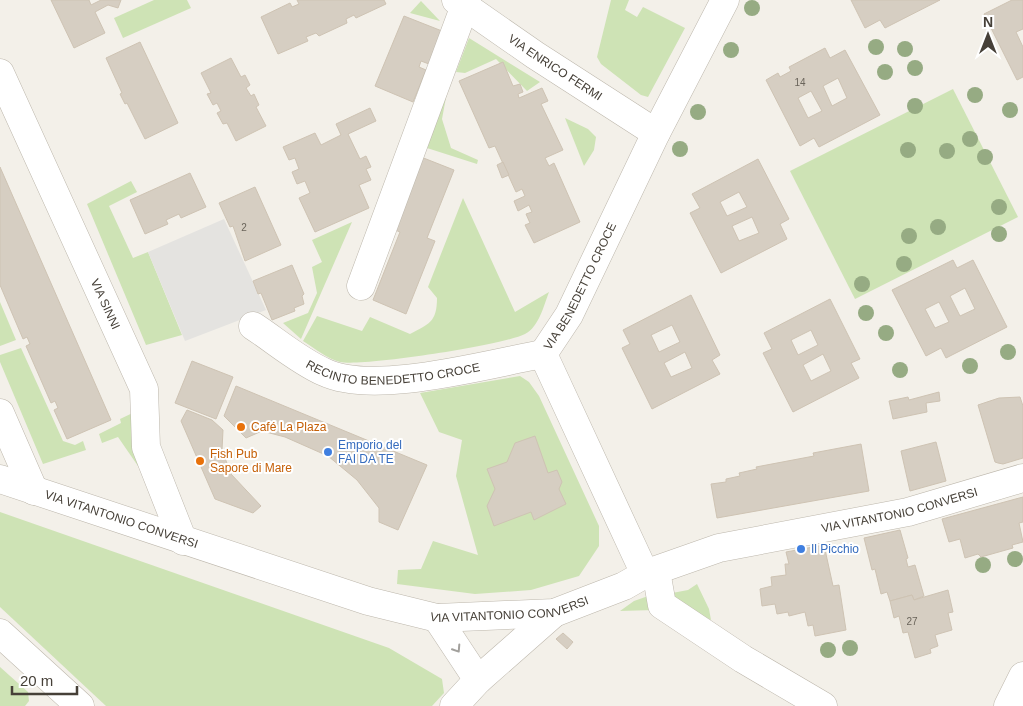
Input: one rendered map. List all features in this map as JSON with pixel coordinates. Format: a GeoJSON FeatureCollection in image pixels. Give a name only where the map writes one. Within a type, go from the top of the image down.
{"type":"FeatureCollection","features":[{"type":"Feature","properties":{"kind":"street","name":"VIA BENEDETTO CROCE"},"geometry":{"type":"LineString","coordinates":[[725,0],[656,133],[569,315],[543,354],[650,573],[662,605],[743,659],[823,706]]}},
{"type":"Feature","properties":{"kind":"street","name":"VIA ENRICO FERMI"},"geometry":{"type":"LineString","coordinates":[[462,2],[535,55],[656,133]]}},
{"type":"Feature","properties":{"kind":"street"},"geometry":{"type":"LineString","coordinates":[[361,286],[462,2]]}},
{"type":"Feature","properties":{"kind":"street","name":"VIA SINNI"},"geometry":{"type":"LineString","coordinates":[[0,73],[144,389],[146,447],[183,541]]}},
{"type":"Feature","properties":{"kind":"street","name":"RECINTO BENEDETTO CROCE"},"geometry":{"type":"LineString","coordinates":[[253,326],[324,373],[362,382],[396,381],[543,354]]}},
{"type":"Feature","properties":{"kind":"street"},"geometry":{"type":"LineString","coordinates":[[0,413],[34,491]]}},
{"type":"Feature","properties":{"kind":"street","name":"VIA VITANTONIO CONVERSI"},"geometry":{"type":"LineString","coordinates":[[0,479],[368,602],[437,618],[554,613],[624,586],[650,573],[719,548],[908,512],[1023,478]]}},
{"type":"Feature","properties":{"kind":"street"},"geometry":{"type":"LineString","coordinates":[[454,706],[478,680],[554,613]]}},
{"type":"Feature","properties":{"kind":"street"},"geometry":{"type":"LineString","coordinates":[[437,618],[478,680]]}},
{"type":"Feature","properties":{"kind":"street"},"geometry":{"type":"LineString","coordinates":[[0,633],[69,703]]}},
{"type":"Feature","properties":{"kind":"street"},"geometry":{"type":"LineString","coordinates":[[1008,706],[1023,676]]}},
{"type":"Feature","properties":{"kind":"green space"},"geometry":{"type":"Polygon","coordinates":[[[154,0],[187,0],[191,8],[123,38],[114,18],[154,0]]]}},
{"type":"Feature","properties":{"kind":"green space"},"geometry":{"type":"Polygon","coordinates":[[[611,0],[629,0],[625,10],[637,17],[643,7],[685,28],[648,97],[641,95],[601,64],[597,57],[611,0]]]}},
{"type":"Feature","properties":{"kind":"green space"},"geometry":{"type":"Polygon","coordinates":[[[421,1],[440,21],[410,13],[421,1]]]}},
{"type":"Feature","properties":{"kind":"green space"},"geometry":{"type":"Polygon","coordinates":[[[469,38],[540,82],[527,91],[496,59],[465,73],[456,72],[469,38]]]}},
{"type":"Feature","properties":{"kind":"green space"},"geometry":{"type":"Polygon","coordinates":[[[953,89],[1018,217],[855,299],[790,171],[953,89]]]}},
{"type":"Feature","properties":{"kind":"green space"},"geometry":{"type":"Polygon","coordinates":[[[447,92],[442,119],[451,148],[478,160],[477,164],[427,148],[447,92]]]}},
{"type":"Feature","properties":{"kind":"green space"},"geometry":{"type":"Polygon","coordinates":[[[565,118],[588,129],[596,137],[594,150],[584,166],[565,118]]]}},
{"type":"Feature","properties":{"kind":"green space"},"geometry":{"type":"Polygon","coordinates":[[[131,181],[137,192],[109,206],[133,258],[148,252],[182,335],[146,345],[87,204],[131,181]]]}},
{"type":"Feature","properties":{"kind":"green space"},"geometry":{"type":"Polygon","coordinates":[[[463,198],[515,312],[549,292],[540,315],[530,331],[512,339],[463,349],[354,363],[335,361],[303,341],[317,316],[362,331],[370,317],[410,334],[427,325],[431,321],[437,306],[437,298],[428,287],[463,198]]]}},
{"type":"Feature","properties":{"kind":"green space"},"geometry":{"type":"Polygon","coordinates":[[[352,222],[301,339],[283,323],[308,313],[317,293],[312,267],[322,262],[312,240],[352,222]]]}},
{"type":"Feature","properties":{"kind":"green space"},"geometry":{"type":"Polygon","coordinates":[[[0,302],[16,340],[0,346],[0,302]]]}},
{"type":"Feature","properties":{"kind":"green space"},"geometry":{"type":"Polygon","coordinates":[[[21,348],[63,441],[75,445],[83,441],[86,450],[43,464],[0,362],[0,355],[21,348]]]}},
{"type":"Feature","properties":{"kind":"green space"},"geometry":{"type":"Polygon","coordinates":[[[520,376],[529,382],[539,396],[599,526],[599,546],[579,576],[531,590],[475,594],[397,584],[398,570],[421,569],[433,541],[478,555],[456,476],[462,440],[439,432],[420,393],[520,376]]]}},
{"type":"Feature","properties":{"kind":"green space"},"geometry":{"type":"Polygon","coordinates":[[[141,409],[149,482],[118,437],[102,443],[99,434],[121,423],[120,419],[141,409]]]}},
{"type":"Feature","properties":{"kind":"green space"},"geometry":{"type":"Polygon","coordinates":[[[0,512],[389,648],[442,679],[444,693],[432,706],[106,706],[0,607],[0,512]]]}},
{"type":"Feature","properties":{"kind":"green space"},"geometry":{"type":"Polygon","coordinates":[[[697,584],[709,609],[711,620],[692,612],[667,594],[688,590],[697,584]]]}},
{"type":"Feature","properties":{"kind":"green space"},"geometry":{"type":"Polygon","coordinates":[[[651,595],[654,610],[620,611],[634,601],[651,595]]]}},
{"type":"Feature","properties":{"kind":"green space"},"geometry":{"type":"Polygon","coordinates":[[[0,667],[28,692],[29,701],[25,706],[0,706],[0,667]]]}},
{"type":"Feature","properties":{"kind":"shaded area"},"geometry":{"type":"Polygon","coordinates":[[[224,219],[266,310],[185,341],[148,252],[224,219]]]}},
{"type":"Feature","properties":{"kind":"building"},"geometry":{"type":"Polygon","coordinates":[[[51,0],[89,0],[91,5],[101,0],[121,0],[118,8],[108,5],[95,12],[105,33],[74,48],[51,0]]]}},
{"type":"Feature","properties":{"kind":"building"},"geometry":{"type":"Polygon","coordinates":[[[297,0],[384,0],[386,4],[356,18],[354,15],[346,19],[347,23],[319,36],[316,33],[306,37],[308,41],[278,54],[261,17],[290,3],[292,7],[299,4],[297,0]]]}},
{"type":"Feature","properties":{"kind":"building"},"geometry":{"type":"Polygon","coordinates":[[[851,0],[940,0],[885,28],[880,20],[865,28],[851,0]]]}},
{"type":"Feature","properties":{"kind":"building"},"geometry":{"type":"Polygon","coordinates":[[[1012,0],[1023,0],[1023,29],[1016,32],[1023,47],[1023,77],[1017,80],[984,14],[1012,0]]]}},
{"type":"Feature","properties":{"kind":"building"},"geometry":{"type":"Polygon","coordinates":[[[404,16],[442,31],[429,64],[421,61],[419,67],[426,70],[413,102],[375,86],[404,16]]]}},
{"type":"Feature","properties":{"kind":"building"},"geometry":{"type":"Polygon","coordinates":[[[140,42],[178,123],[145,139],[127,103],[125,104],[120,94],[122,93],[106,58],[140,42]]]}},
{"type":"Feature","properties":{"kind":"building"},"geometry":{"type":"Polygon","coordinates":[[[825,48],[830,58],[845,50],[880,115],[819,147],[814,138],[800,146],[766,80],[778,73],[780,77],[791,71],[789,67],[825,48]],[[838,78],[823,86],[832,106],[847,98],[838,78]],[[811,91],[798,98],[808,118],[822,111],[811,91]]]}},
{"type":"Feature","properties":{"kind":"building"},"geometry":{"type":"Polygon","coordinates":[[[231,58],[241,77],[245,75],[250,85],[246,88],[251,96],[254,94],[259,105],[256,107],[266,126],[236,141],[227,123],[223,124],[217,113],[221,111],[217,103],[213,105],[207,94],[211,93],[201,73],[231,58]]]}},
{"type":"Feature","properties":{"kind":"building"},"geometry":{"type":"Polygon","coordinates":[[[503,62],[513,86],[520,84],[523,92],[518,94],[519,98],[542,88],[548,101],[541,104],[563,150],[545,158],[549,166],[554,163],[580,222],[534,243],[525,225],[530,223],[526,214],[532,212],[529,205],[518,211],[514,201],[525,196],[522,189],[516,192],[495,146],[489,148],[459,81],[503,62]]]}},
{"type":"Feature","properties":{"kind":"building"},"geometry":{"type":"Polygon","coordinates":[[[370,108],[376,121],[348,134],[360,159],[366,156],[371,167],[366,169],[371,180],[359,185],[369,208],[315,232],[299,198],[310,193],[305,181],[297,184],[292,172],[299,169],[295,158],[289,160],[283,147],[315,133],[321,145],[341,135],[336,124],[370,108]]]}},
{"type":"Feature","properties":{"kind":"building"},"geometry":{"type":"Polygon","coordinates":[[[421,157],[454,170],[427,238],[435,241],[406,314],[373,300],[400,232],[393,229],[421,157]]]}},
{"type":"Feature","properties":{"kind":"building"},"geometry":{"type":"Polygon","coordinates":[[[758,159],[789,219],[780,224],[787,239],[721,273],[690,213],[700,208],[692,194],[758,159]],[[739,192],[720,202],[727,216],[747,207],[739,192]],[[752,217],[732,226],[739,241],[759,233],[752,217]]]}},
{"type":"Feature","properties":{"kind":"building"},"geometry":{"type":"Polygon","coordinates":[[[503,162],[509,175],[502,178],[497,165],[503,162]]]}},
{"type":"Feature","properties":{"kind":"building"},"geometry":{"type":"Polygon","coordinates":[[[0,167],[111,420],[67,439],[54,410],[58,408],[55,401],[51,403],[26,346],[30,344],[27,337],[23,339],[0,285],[0,167]]]}},
{"type":"Feature","properties":{"kind":"building"},"geometry":{"type":"Polygon","coordinates":[[[190,173],[206,207],[181,218],[179,214],[166,220],[168,224],[145,234],[130,200],[190,173]]]}},
{"type":"Feature","properties":{"kind":"building"},"geometry":{"type":"Polygon","coordinates":[[[255,187],[281,245],[245,261],[233,226],[230,227],[219,203],[255,187]]]}},
{"type":"Feature","properties":{"kind":"building"},"geometry":{"type":"Polygon","coordinates":[[[953,260],[957,268],[973,260],[1007,327],[946,358],[941,348],[926,356],[892,290],[953,260]],[[965,288],[950,296],[960,316],[975,309],[965,288]],[[939,302],[925,309],[935,328],[949,322],[939,302]]]}},
{"type":"Feature","properties":{"kind":"building"},"geometry":{"type":"Polygon","coordinates":[[[292,265],[304,294],[302,296],[304,304],[294,308],[295,311],[272,320],[261,293],[258,294],[253,281],[292,265]]]}},
{"type":"Feature","properties":{"kind":"building"},"geometry":{"type":"Polygon","coordinates":[[[691,295],[720,355],[712,360],[720,374],[652,409],[622,348],[630,344],[623,330],[691,295]],[[672,325],[651,335],[659,352],[680,342],[672,325]],[[685,352],[664,363],[671,377],[692,368],[685,352]]]}},
{"type":"Feature","properties":{"kind":"building"},"geometry":{"type":"Polygon","coordinates":[[[830,299],[860,359],[851,363],[859,378],[793,412],[763,353],[772,349],[764,333],[830,299]],[[811,330],[791,340],[798,355],[818,345],[811,330]],[[823,354],[803,365],[811,381],[831,371],[823,354]]]}},
{"type":"Feature","properties":{"kind":"building"},"geometry":{"type":"Polygon","coordinates":[[[192,361],[233,377],[216,419],[175,403],[192,361]]]}},
{"type":"Feature","properties":{"kind":"building"},"geometry":{"type":"Polygon","coordinates":[[[236,386],[427,465],[398,530],[379,522],[379,508],[357,480],[328,456],[285,437],[262,431],[246,438],[224,416],[236,386]]]}},
{"type":"Feature","properties":{"kind":"building"},"geometry":{"type":"Polygon","coordinates":[[[939,392],[940,401],[926,403],[927,412],[893,419],[889,401],[908,397],[909,400],[939,392]]]}},
{"type":"Feature","properties":{"kind":"building"},"geometry":{"type":"Polygon","coordinates":[[[1020,397],[1023,406],[1023,458],[1003,464],[995,462],[978,405],[999,398],[1020,397]]]}},
{"type":"Feature","properties":{"kind":"building"},"geometry":{"type":"Polygon","coordinates":[[[187,410],[212,420],[223,430],[222,450],[231,474],[261,506],[253,513],[215,499],[181,421],[187,410]]]}},
{"type":"Feature","properties":{"kind":"building"},"geometry":{"type":"Polygon","coordinates":[[[535,436],[548,473],[557,470],[562,482],[559,489],[566,504],[534,520],[531,512],[494,526],[487,506],[495,489],[487,469],[507,462],[515,443],[535,436]]]}},
{"type":"Feature","properties":{"kind":"building"},"geometry":{"type":"Polygon","coordinates":[[[936,442],[946,481],[910,491],[901,451],[936,442]]]}},
{"type":"Feature","properties":{"kind":"building"},"geometry":{"type":"Polygon","coordinates":[[[861,444],[869,491],[717,518],[711,484],[726,482],[726,479],[740,476],[739,473],[757,469],[756,467],[814,456],[813,453],[861,444]]]}},
{"type":"Feature","properties":{"kind":"building"},"geometry":{"type":"Polygon","coordinates":[[[1023,497],[1023,522],[1019,523],[1023,542],[1012,545],[1013,548],[981,557],[978,554],[965,558],[960,539],[949,542],[942,519],[1023,497]]]}},
{"type":"Feature","properties":{"kind":"building"},"geometry":{"type":"Polygon","coordinates":[[[900,530],[908,558],[906,559],[908,567],[915,565],[924,596],[914,600],[912,595],[890,601],[887,592],[881,594],[875,569],[872,570],[864,538],[900,530]]]}},
{"type":"Feature","properties":{"kind":"building"},"geometry":{"type":"Polygon","coordinates":[[[824,545],[833,586],[839,585],[846,630],[815,636],[813,625],[808,626],[805,612],[789,616],[788,612],[777,614],[775,604],[762,606],[760,589],[772,586],[771,577],[786,575],[785,564],[789,564],[786,552],[824,545]]]}},
{"type":"Feature","properties":{"kind":"building"},"geometry":{"type":"Polygon","coordinates":[[[948,590],[953,612],[948,613],[952,630],[935,635],[938,646],[930,649],[931,653],[915,658],[908,632],[903,633],[899,616],[894,618],[890,601],[912,595],[914,600],[948,590]]]}},
{"type":"Feature","properties":{"kind":"building"},"geometry":{"type":"Polygon","coordinates":[[[563,633],[573,642],[567,649],[556,639],[563,633]]]}},
{"type":"Feature","properties":{"kind":"place","name":"Café La Plaza"},"geometry":{"type":"Point","coordinates":[241,427]}},
{"type":"Feature","properties":{"kind":"place","name":"Emporio del FAI DA TE"},"geometry":{"type":"Point","coordinates":[328,452]}},
{"type":"Feature","properties":{"kind":"place","name":"Fish Pub Sapore di Mare"},"geometry":{"type":"Point","coordinates":[200,461]}},
{"type":"Feature","properties":{"kind":"place","name":"Il Picchio"},"geometry":{"type":"Point","coordinates":[801,549]}}]}
